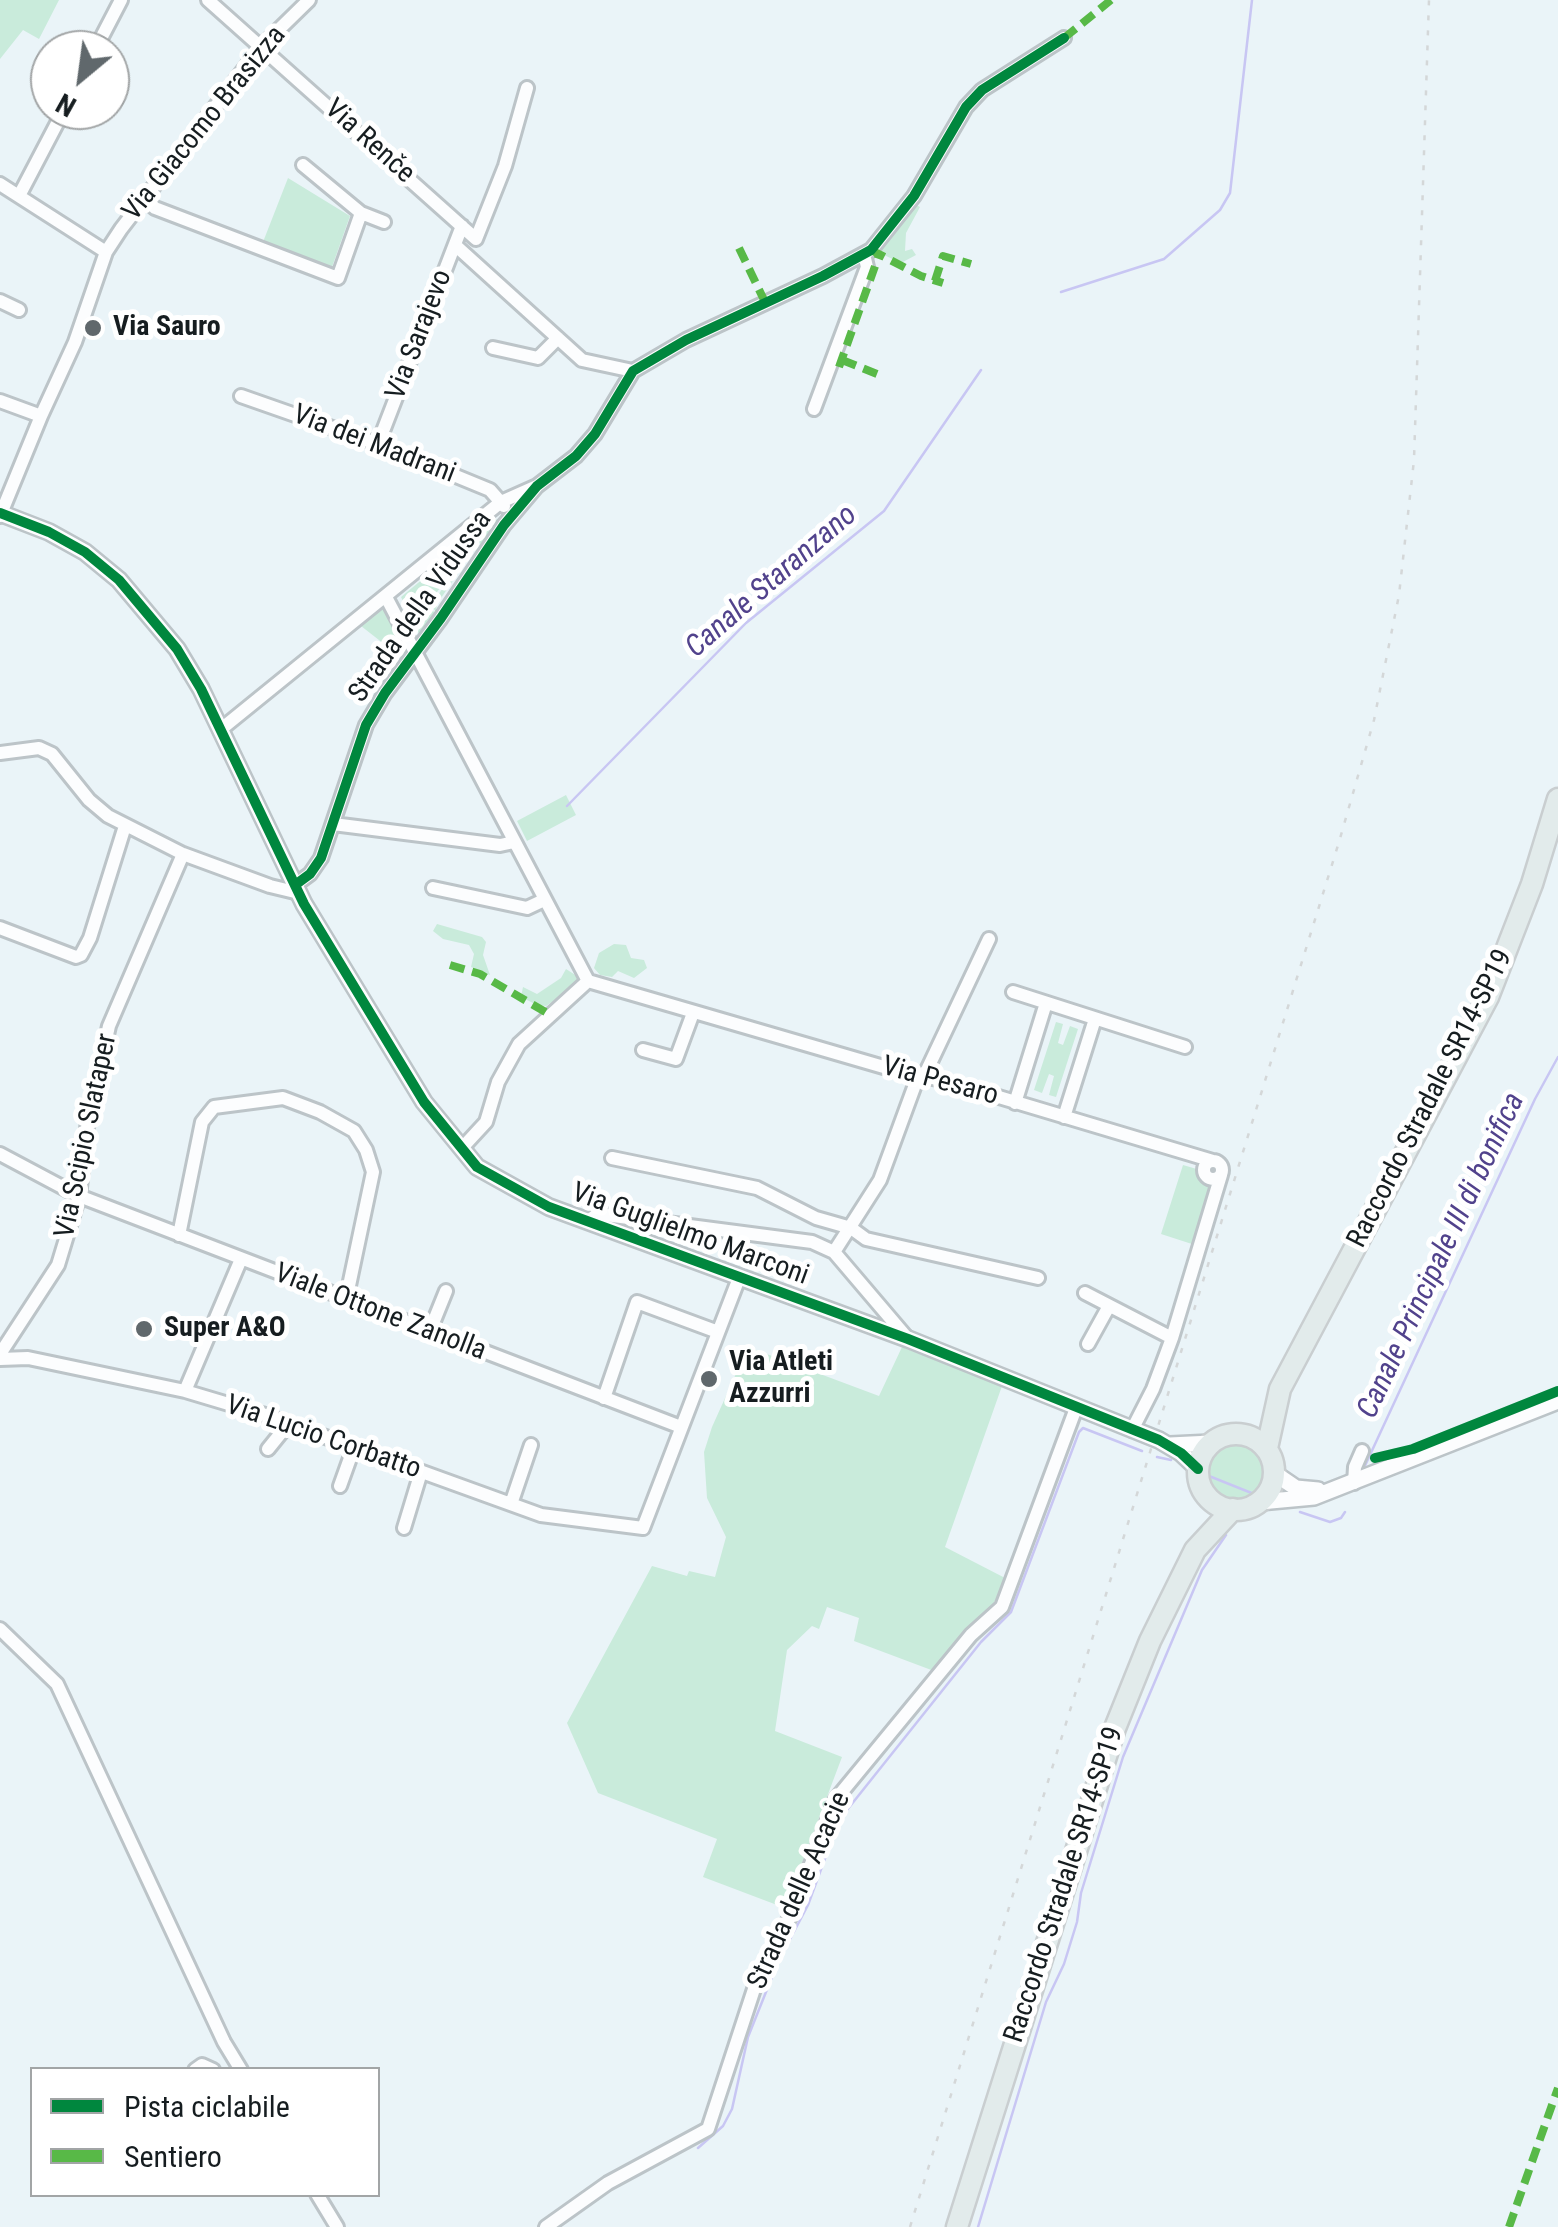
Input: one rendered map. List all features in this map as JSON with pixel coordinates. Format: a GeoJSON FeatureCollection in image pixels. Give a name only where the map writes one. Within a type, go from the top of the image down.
{"type":"FeatureCollection","features":[{"type":"Feature","properties":{"kind":"main road","name":"Raccordo Stradale SR14-SP19"},"geometry":{"type":"LineString","coordinates":[[1211,1443],[1229,1434],[1239,1434],[1280,1389],[1488,997],[1527,899],[1558,798]]}},
{"type":"Feature","properties":{"kind":"main road","name":"Raccordo Stradale SR14-SP19"},"geometry":{"type":"LineString","coordinates":[[1266,1448],[1280,1389]]}},
{"type":"Feature","properties":{"kind":"main road"},"geometry":{"type":"LineString","coordinates":[[1239,1434],[1266,1448],[1274,1473],[1260,1502]]}},
{"type":"Feature","properties":{"kind":"main road"},"geometry":{"type":"LineString","coordinates":[[1198,1469],[1204,1450],[1211,1443]]}},
{"type":"Feature","properties":{"kind":"main road","name":"Raccordo Stradale SR14-SP19"},"geometry":{"type":"LineString","coordinates":[[957,2227],[1115,1728],[1150,1642],[1195,1550],[1206,1494],[1198,1469]]}},
{"type":"Feature","properties":{"kind":"main road"},"geometry":{"type":"LineString","coordinates":[[1206,1494],[1233,1510]]}},
{"type":"Feature","properties":{"kind":"main road","name":"Raccordo Stradale SR14-SP19"},"geometry":{"type":"LineString","coordinates":[[1195,1550],[1233,1510],[1260,1502]]}},
{"type":"Feature","properties":{"kind":"street"},"geometry":{"type":"LineString","coordinates":[[105,30],[121,0]]}},
{"type":"Feature","properties":{"kind":"street","name":"Via Renče"},"geometry":{"type":"LineString","coordinates":[[208,0],[476,239],[505,166],[527,88]]}},
{"type":"Feature","properties":{"kind":"street","name":"Via Giacomo Brasizza"},"geometry":{"type":"LineString","coordinates":[[0,514],[76,342],[106,252],[262,46],[309,0]]}},
{"type":"Feature","properties":{"kind":"street","name":"Strada della Vidussa"},"geometry":{"type":"LineString","coordinates":[[297,889],[312,871],[333,824],[366,726],[414,651],[537,486],[586,445],[633,370],[686,340],[864,254],[882,238],[914,196],[959,119],[982,90],[1064,38]]}},
{"type":"Feature","properties":{"kind":"street"},"geometry":{"type":"LineString","coordinates":[[20,194],[54,130]]}},
{"type":"Feature","properties":{"kind":"street"},"geometry":{"type":"LineString","coordinates":[[303,165],[362,213],[384,222]]}},
{"type":"Feature","properties":{"kind":"street"},"geometry":{"type":"LineString","coordinates":[[0,184],[106,252]]}},
{"type":"Feature","properties":{"kind":"street"},"geometry":{"type":"LineString","coordinates":[[144,199],[156,208],[338,278],[362,213]]}},
{"type":"Feature","properties":{"kind":"street","name":"Via Sarajevo"},"geometry":{"type":"LineString","coordinates":[[378,444],[462,226]]}},
{"type":"Feature","properties":{"kind":"street"},"geometry":{"type":"LineString","coordinates":[[455,245],[582,360],[633,370]]}},
{"type":"Feature","properties":{"kind":"street"},"geometry":{"type":"LineString","coordinates":[[814,409],[867,267],[864,254]]}},
{"type":"Feature","properties":{"kind":"street"},"geometry":{"type":"LineString","coordinates":[[0,301],[19,310]]}},
{"type":"Feature","properties":{"kind":"street"},"geometry":{"type":"LineString","coordinates":[[493,348],[538,358],[558,338]]}},
{"type":"Feature","properties":{"kind":"street","name":"Via dei Madrani"},"geometry":{"type":"LineString","coordinates":[[241,396],[378,444],[490,490],[501,502]]}},
{"type":"Feature","properties":{"kind":"street"},"geometry":{"type":"LineString","coordinates":[[0,401],[41,416]]}},
{"type":"Feature","properties":{"kind":"street"},"geometry":{"type":"LineString","coordinates":[[220,730],[501,502],[537,486]]}},
{"type":"Feature","properties":{"kind":"street","name":"Strada della Vidussa"},"geometry":{"type":"LineString","coordinates":[[501,502],[512,516]]}},
{"type":"Feature","properties":{"kind":"street","name":"Via Guglielmo Marconi"},"geometry":{"type":"LineString","coordinates":[[0,514],[49,532],[85,552],[119,580],[178,649],[297,889],[424,1102],[477,1167],[548,1207],[908,1340],[1170,1445],[1198,1469]]}},
{"type":"Feature","properties":{"kind":"street"},"geometry":{"type":"LineString","coordinates":[[386,597],[588,981],[519,1044],[498,1082],[486,1122],[462,1148]]}},
{"type":"Feature","properties":{"kind":"street"},"geometry":{"type":"LineString","coordinates":[[0,753],[39,748],[52,754],[89,800],[126,826],[231,873],[297,889]]}},
{"type":"Feature","properties":{"kind":"street"},"geometry":{"type":"LineString","coordinates":[[333,824],[488,844],[514,842]]}},
{"type":"Feature","properties":{"kind":"street"},"geometry":{"type":"LineString","coordinates":[[0,928],[76,957],[81,954],[90,938],[126,826]]}},
{"type":"Feature","properties":{"kind":"street","name":"Via Scipio Slataper"},"geometry":{"type":"LineString","coordinates":[[0,1357],[58,1265],[78,1196],[88,1120],[110,1026],[183,854]]}},
{"type":"Feature","properties":{"kind":"street"},"geometry":{"type":"LineString","coordinates":[[432,888],[527,908],[544,900]]}},
{"type":"Feature","properties":{"kind":"street"},"geometry":{"type":"LineString","coordinates":[[834,1252],[880,1180],[904,1113],[989,940]]}},
{"type":"Feature","properties":{"kind":"street","name":"Via Pesaro"},"geometry":{"type":"LineString","coordinates":[[588,981],[942,1080],[1188,1154],[1222,1168],[1172,1338]]}},
{"type":"Feature","properties":{"kind":"street"},"geometry":{"type":"LineString","coordinates":[[1013,992],[1186,1048]]}},
{"type":"Feature","properties":{"kind":"street"},"geometry":{"type":"LineString","coordinates":[[1015,1103],[1046,1004]]}},
{"type":"Feature","properties":{"kind":"street"},"geometry":{"type":"LineString","coordinates":[[643,1050],[676,1059],[692,1013]]}},
{"type":"Feature","properties":{"kind":"street"},"geometry":{"type":"LineString","coordinates":[[1064,1117],[1095,1019]]}},
{"type":"Feature","properties":{"kind":"street"},"geometry":{"type":"LineString","coordinates":[[179,1235],[202,1122],[214,1106],[283,1098],[320,1112],[354,1131],[373,1172],[346,1300]]}},
{"type":"Feature","properties":{"kind":"street","name":"Viale Ottone Zanolla"},"geometry":{"type":"LineString","coordinates":[[0,1154],[78,1196],[682,1427]]}},
{"type":"Feature","properties":{"kind":"street"},"geometry":{"type":"LineString","coordinates":[[612,1158],[757,1188],[816,1218],[851,1228],[866,1239],[1038,1278]]}},
{"type":"Feature","properties":{"kind":"street"},"geometry":{"type":"LineString","coordinates":[[588,1221],[598,1214],[812,1242],[834,1252],[908,1340]]}},
{"type":"Feature","properties":{"kind":"street"},"geometry":{"type":"LineString","coordinates":[[185,1391],[241,1259]]}},
{"type":"Feature","properties":{"kind":"street"},"geometry":{"type":"LineString","coordinates":[[682,1427],[739,1278]]}},
{"type":"Feature","properties":{"kind":"street"},"geometry":{"type":"LineString","coordinates":[[430,1333],[446,1291]]}},
{"type":"Feature","properties":{"kind":"street"},"geometry":{"type":"LineString","coordinates":[[1085,1294],[1172,1338],[1132,1430]]}},
{"type":"Feature","properties":{"kind":"street"},"geometry":{"type":"LineString","coordinates":[[604,1398],[638,1302],[718,1332]]}},
{"type":"Feature","properties":{"kind":"street"},"geometry":{"type":"LineString","coordinates":[[1088,1344],[1108,1306]]}},
{"type":"Feature","properties":{"kind":"street"},"geometry":{"type":"LineString","coordinates":[[12,1338],[28,1358]]}},
{"type":"Feature","properties":{"kind":"street","name":"Via Lucio Corbatto"},"geometry":{"type":"LineString","coordinates":[[0,1357],[28,1358],[185,1391],[289,1423],[541,1514],[643,1528],[682,1427]]}},
{"type":"Feature","properties":{"kind":"street"},"geometry":{"type":"LineString","coordinates":[[1260,1502],[1314,1498],[1558,1401]]}},
{"type":"Feature","properties":{"kind":"street","name":"Strada delle Acacie"},"geometry":{"type":"LineString","coordinates":[[546,2227],[608,2183],[708,2129],[756,1983],[793,1911],[836,1799],[971,1635],[1002,1607],[1076,1408]]}},
{"type":"Feature","properties":{"kind":"street"},"geometry":{"type":"LineString","coordinates":[[268,1449],[289,1423]]}},
{"type":"Feature","properties":{"kind":"street","name":"Via Guglielmo Marconi"},"geometry":{"type":"LineString","coordinates":[[1170,1445],[1211,1443]]}},
{"type":"Feature","properties":{"kind":"street"},"geometry":{"type":"LineString","coordinates":[[511,1504],[531,1446]]}},
{"type":"Feature","properties":{"kind":"street"},"geometry":{"type":"LineString","coordinates":[[340,1486],[354,1447]]}},
{"type":"Feature","properties":{"kind":"street"},"geometry":{"type":"LineString","coordinates":[[1354,1483],[1355,1466],[1362,1451]]}},
{"type":"Feature","properties":{"kind":"street"},"geometry":{"type":"LineString","coordinates":[[404,1528],[422,1472]]}},
{"type":"Feature","properties":{"kind":"street"},"geometry":{"type":"LineString","coordinates":[[1274,1473],[1296,1488],[1332,1490]]}},
{"type":"Feature","properties":{"kind":"street"},"geometry":{"type":"LineString","coordinates":[[0,1629],[56,1684],[235,2067]]}},
{"type":"Feature","properties":{"kind":"street"},"geometry":{"type":"LineString","coordinates":[[320,2197],[337,2227]]}},
{"type":"Feature","properties":{"kind":"green space"},"geometry":{"type":"Polygon","coordinates":[[[0,0],[59,0],[44,30],[30,30],[30,34],[23,30],[0,59],[0,0]]]}},
{"type":"Feature","properties":{"kind":"green space"},"geometry":{"type":"Polygon","coordinates":[[[288,178],[350,216],[332,267],[263,242],[288,178]]]}},
{"type":"Feature","properties":{"kind":"green space"},"geometry":{"type":"Polygon","coordinates":[[[913,203],[920,207],[906,233],[905,251],[912,249],[916,255],[901,263],[884,255],[880,245],[913,203]]]}},
{"type":"Feature","properties":{"kind":"green space"},"geometry":{"type":"Polygon","coordinates":[[[495,519],[500,521],[482,547],[479,542],[437,604],[436,612],[431,605],[459,565],[456,552],[495,519]]]}},
{"type":"Feature","properties":{"kind":"green space"},"geometry":{"type":"Polygon","coordinates":[[[453,554],[456,564],[429,604],[435,614],[419,634],[401,597],[453,554]]]}},
{"type":"Feature","properties":{"kind":"green space"},"geometry":{"type":"Polygon","coordinates":[[[384,610],[405,651],[402,658],[361,626],[384,610]]]}},
{"type":"Feature","properties":{"kind":"green space"},"geometry":{"type":"Polygon","coordinates":[[[566,795],[576,815],[527,841],[517,821],[566,795]]]}},
{"type":"Feature","properties":{"kind":"green space"},"geometry":{"type":"Polygon","coordinates":[[[437,924],[482,937],[490,975],[471,967],[474,954],[469,945],[443,939],[433,931],[437,924]]]}},
{"type":"Feature","properties":{"kind":"green space"},"geometry":{"type":"Polygon","coordinates":[[[614,944],[626,945],[631,958],[644,960],[647,968],[634,978],[618,971],[612,977],[600,975],[594,968],[599,953],[614,944]]]}},
{"type":"Feature","properties":{"kind":"green space"},"geometry":{"type":"Polygon","coordinates":[[[566,969],[580,978],[579,983],[546,1006],[521,997],[523,987],[537,994],[561,978],[566,969]]]}},
{"type":"Feature","properties":{"kind":"green space"},"geometry":{"type":"Polygon","coordinates":[[[1056,1022],[1063,1024],[1058,1043],[1063,1045],[1070,1026],[1078,1029],[1056,1097],[1049,1095],[1054,1076],[1049,1074],[1042,1093],[1034,1090],[1056,1022]]]}},
{"type":"Feature","properties":{"kind":"green space"},"geometry":{"type":"Polygon","coordinates":[[[1183,1165],[1200,1170],[1204,1181],[1214,1184],[1195,1245],[1161,1234],[1183,1165]]]}},
{"type":"Feature","properties":{"kind":"green space"},"geometry":{"type":"Polygon","coordinates":[[[748,1347],[879,1396],[902,1347],[1002,1386],[945,1547],[1007,1579],[991,1608],[934,1671],[854,1641],[859,1618],[827,1607],[819,1629],[812,1626],[787,1650],[775,1731],[842,1757],[785,1908],[703,1877],[717,1839],[598,1793],[567,1723],[652,1566],[687,1576],[689,1571],[715,1577],[726,1537],[707,1498],[704,1452],[748,1347]]]}},
{"type":"Feature","properties":{"kind":"green space"},"geometry":{"type":"Polygon","coordinates":[[[1237,1440],[1259,1449],[1268,1471],[1259,1493],[1237,1502],[1215,1493],[1206,1471],[1215,1449],[1237,1440]]]}},
{"type":"Feature","properties":{"kind":"waterway","name":"Canale Staranzano"},"geometry":{"type":"LineString","coordinates":[[1061,292],[1164,259],[1220,210],[1230,193],[1252,0]]}},
{"type":"Feature","properties":{"kind":"waterway","name":"Canale Staranzano"},"geometry":{"type":"LineString","coordinates":[[567,806],[746,623],[884,511],[981,370]]}},
{"type":"Feature","properties":{"kind":"waterway","name":"Canale Principale III di bonifica"},"geometry":{"type":"LineString","coordinates":[[1363,1470],[1558,1057]]}},
{"type":"Feature","properties":{"kind":"waterway","name":"Canale Principale III di bonifica"},"geometry":{"type":"LineString","coordinates":[[698,2148],[723,2126],[732,2109],[748,2037],[778,1962],[808,1905],[839,1820],[981,1642],[1011,1612],[1079,1432],[1083,1428],[1142,1451]]}},
{"type":"Feature","properties":{"kind":"waterway","name":"Canale Principale III di bonifica"},"geometry":{"type":"LineString","coordinates":[[1157,1457],[1171,1460]]}},
{"type":"Feature","properties":{"kind":"waterway","name":"Canale Principale III di bonifica"},"geometry":{"type":"LineString","coordinates":[[1204,1474],[1254,1494]]}},
{"type":"Feature","properties":{"kind":"waterway","name":"Canale Principale III di bonifica"},"geometry":{"type":"LineString","coordinates":[[1300,1512],[1330,1522],[1345,1512]]}},
{"type":"Feature","properties":{"kind":"waterway"},"geometry":{"type":"LineString","coordinates":[[978,2227],[1046,2002],[1064,1964],[1077,1922],[1081,1893],[1123,1757],[1202,1570],[1226,1535]]}},
{"type":"Feature","properties":{"kind":"railway"},"geometry":{"type":"LineString","coordinates":[[910,2227],[1374,720],[1399,595],[1414,460],[1429,0]]}},
{"type":"Feature","properties":{"kind":"marked path"},"geometry":{"type":"LineString","coordinates":[[1064,38],[1111,0]]}},
{"type":"Feature","properties":{"kind":"marked path"},"geometry":{"type":"LineString","coordinates":[[739,248],[765,302]]}},
{"type":"Feature","properties":{"kind":"marked path"},"geometry":{"type":"LineString","coordinates":[[871,250],[943,283]]}},
{"type":"Feature","properties":{"kind":"marked path"},"geometry":{"type":"LineString","coordinates":[[839,367],[879,255]]}},
{"type":"Feature","properties":{"kind":"marked path"},"geometry":{"type":"LineString","coordinates":[[935,281],[943,256],[971,264]]}},
{"type":"Feature","properties":{"kind":"marked path"},"geometry":{"type":"LineString","coordinates":[[842,360],[877,374]]}},
{"type":"Feature","properties":{"kind":"marked path"},"geometry":{"type":"LineString","coordinates":[[450,965],[480,974],[549,1014]]}},
{"type":"Feature","properties":{"kind":"marked path"},"geometry":{"type":"LineString","coordinates":[[1509,2227],[1558,2088]]}},
{"type":"Feature","properties":{"kind":"cycle path"},"geometry":{"type":"LineString","coordinates":[[295,885],[310,874],[321,858],[366,725],[385,693],[504,525],[537,486],[576,456],[595,434],[633,371],[686,340],[871,250],[914,196],[966,107],[982,90],[1064,38]]}},
{"type":"Feature","properties":{"kind":"cycle path"},"geometry":{"type":"LineString","coordinates":[[0,513],[49,532],[85,552],[119,580],[177,649],[201,689],[304,904],[424,1102],[477,1167],[549,1207],[908,1339],[1159,1440],[1198,1469]]}},
{"type":"Feature","properties":{"kind":"cycle path"},"geometry":{"type":"LineString","coordinates":[[1375,1458],[1413,1449],[1558,1391]]}},
{"type":"Feature","properties":{"kind":"place","name":"Via Sauro"},"geometry":{"type":"Point","coordinates":[93,328]}},
{"type":"Feature","properties":{"kind":"place","name":"Super A&O"},"geometry":{"type":"Point","coordinates":[144,1329]}},
{"type":"Feature","properties":{"kind":"place","name":"Via Atleti Azzurri"},"geometry":{"type":"Point","coordinates":[709,1379]}}]}
